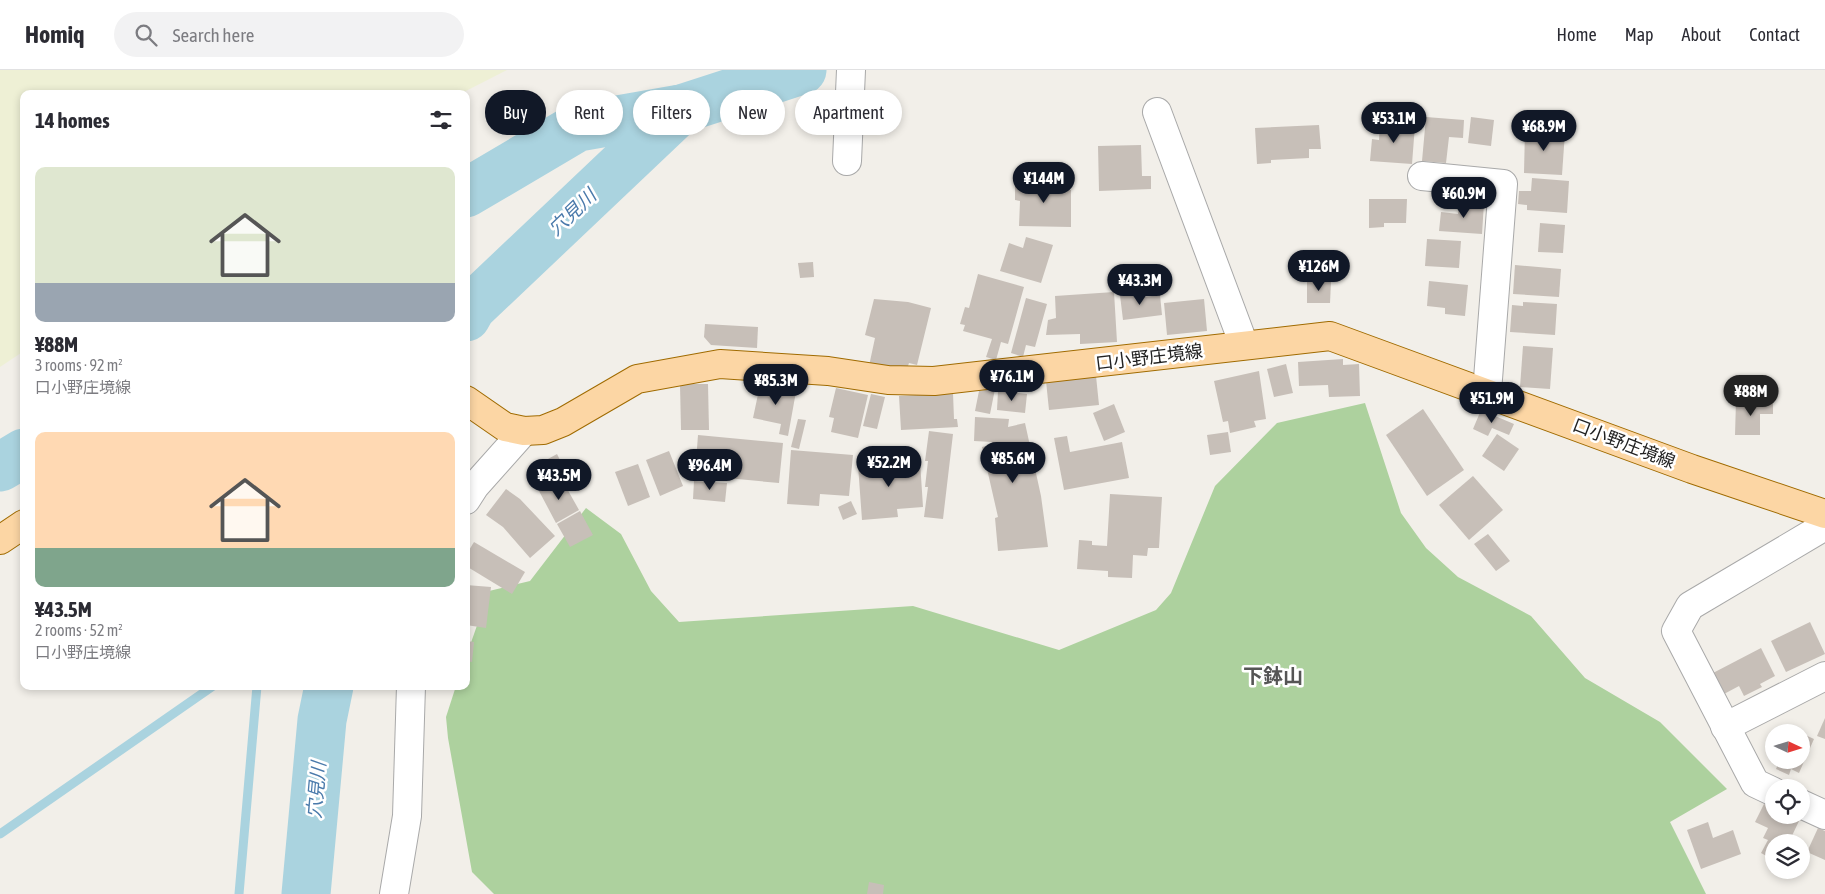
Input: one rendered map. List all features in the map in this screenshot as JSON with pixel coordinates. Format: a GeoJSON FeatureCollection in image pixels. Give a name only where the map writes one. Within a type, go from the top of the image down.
{"type":"FeatureCollection","features":[{"type":"Feature","properties":{"kind":"main road","name":"口小野庄境線"},"geometry":{"type":"LineString","coordinates":[[515,429],[543,430],[563,422],[637,379],[720,364],[828,371],[888,380],[934,381],[1330,336],[1692,469],[1825,514]]}},
{"type":"Feature","properties":{"kind":"main road"},"geometry":{"type":"LineString","coordinates":[[470,402],[515,429]]}},
{"type":"Feature","properties":{"kind":"main road"},"geometry":{"type":"LineString","coordinates":[[0,540],[20,527]]}},
{"type":"Feature","properties":{"kind":"street"},"geometry":{"type":"LineString","coordinates":[[847,162],[851,70]]}},
{"type":"Feature","properties":{"kind":"street"},"geometry":{"type":"LineString","coordinates":[[1158,112],[1244,345]]}},
{"type":"Feature","properties":{"kind":"street"},"geometry":{"type":"LineString","coordinates":[[1422,176],[1503,184],[1486,392]]}},
{"type":"Feature","properties":{"kind":"street"},"geometry":{"type":"LineString","coordinates":[[470,494],[515,429]]}},
{"type":"Feature","properties":{"kind":"street"},"geometry":{"type":"LineString","coordinates":[[1765,788],[1755,783],[1676,631],[1690,606],[1825,526]]}},
{"type":"Feature","properties":{"kind":"street"},"geometry":{"type":"LineString","coordinates":[[1725,727],[1825,676]]}},
{"type":"Feature","properties":{"kind":"street"},"geometry":{"type":"LineString","coordinates":[[394,894],[407,816],[411,690]]}},
{"type":"Feature","properties":{"kind":"street"},"geometry":{"type":"LineString","coordinates":[[1810,808],[1825,815]]}},
{"type":"Feature","properties":{"kind":"green space"},"geometry":{"type":"Polygon","coordinates":[[[0,70],[507,70],[468,90],[20,90],[20,354],[0,367],[0,70]]]}},
{"type":"Feature","properties":{"kind":"green space"},"geometry":{"type":"Polygon","coordinates":[[[1365,403],[1401,513],[1426,548],[1458,577],[1531,616],[1585,678],[1660,722],[1727,789],[1670,822],[1706,894],[494,894],[472,872],[448,738],[446,717],[455,690],[470,690],[470,646],[489,591],[530,581],[586,508],[621,534],[651,591],[679,622],[913,606],[1059,650],[1156,610],[1171,593],[1215,486],[1277,423],[1365,403]]]}},
{"type":"Feature","properties":{"kind":"building"},"geometry":{"type":"Polygon","coordinates":[[[1426,117],[1464,120],[1463,138],[1449,137],[1446,163],[1422,161],[1426,117]]]}},
{"type":"Feature","properties":{"kind":"building"},"geometry":{"type":"Polygon","coordinates":[[[1471,117],[1494,120],[1491,146],[1468,143],[1471,117]]]}},
{"type":"Feature","properties":{"kind":"building"},"geometry":{"type":"Polygon","coordinates":[[[1380,122],[1415,125],[1412,164],[1370,161],[1372,139],[1379,140],[1380,122]]]}},
{"type":"Feature","properties":{"kind":"building"},"geometry":{"type":"Polygon","coordinates":[[[1319,125],[1321,149],[1309,149],[1309,158],[1271,160],[1271,163],[1257,164],[1255,128],[1319,125]]]}},
{"type":"Feature","properties":{"kind":"building"},"geometry":{"type":"Polygon","coordinates":[[[1525,129],[1565,132],[1562,175],[1524,173],[1525,129]]]}},
{"type":"Feature","properties":{"kind":"building"},"geometry":{"type":"Polygon","coordinates":[[[1141,145],[1142,176],[1151,176],[1151,189],[1099,191],[1098,146],[1141,145]]]}},
{"type":"Feature","properties":{"kind":"building"},"geometry":{"type":"Polygon","coordinates":[[[1532,178],[1569,181],[1567,213],[1527,210],[1527,205],[1518,204],[1519,191],[1531,191],[1532,178]]]}},
{"type":"Feature","properties":{"kind":"building"},"geometry":{"type":"Polygon","coordinates":[[[1015,181],[1062,182],[1061,190],[1071,190],[1071,227],[1019,226],[1020,201],[1015,200],[1015,181]]]}},
{"type":"Feature","properties":{"kind":"building"},"geometry":{"type":"Polygon","coordinates":[[[1369,199],[1407,199],[1406,223],[1384,223],[1384,227],[1369,228],[1369,199]]]}},
{"type":"Feature","properties":{"kind":"building"},"geometry":{"type":"Polygon","coordinates":[[[1459,201],[1484,203],[1482,234],[1439,231],[1441,212],[1458,214],[1459,201]]]}},
{"type":"Feature","properties":{"kind":"building"},"geometry":{"type":"Polygon","coordinates":[[[1540,223],[1565,225],[1563,253],[1538,252],[1540,223]]]}},
{"type":"Feature","properties":{"kind":"building"},"geometry":{"type":"Polygon","coordinates":[[[1026,237],[1053,245],[1041,283],[1000,271],[1009,243],[1023,248],[1026,237]]]}},
{"type":"Feature","properties":{"kind":"building"},"geometry":{"type":"Polygon","coordinates":[[[1427,239],[1461,241],[1459,268],[1425,266],[1427,239]]]}},
{"type":"Feature","properties":{"kind":"building"},"geometry":{"type":"Polygon","coordinates":[[[813,262],[814,277],[800,278],[798,263],[813,262]]]}},
{"type":"Feature","properties":{"kind":"building"},"geometry":{"type":"Polygon","coordinates":[[[1515,265],[1561,269],[1559,297],[1513,294],[1515,265]]]}},
{"type":"Feature","properties":{"kind":"building"},"geometry":{"type":"Polygon","coordinates":[[[978,274],[1024,287],[1008,344],[1001,342],[996,360],[986,357],[992,339],[963,331],[965,325],[960,324],[965,307],[969,308],[978,274]]]}},
{"type":"Feature","properties":{"kind":"building"},"geometry":{"type":"Polygon","coordinates":[[[1307,281],[1331,282],[1330,303],[1307,303],[1307,281]]]}},
{"type":"Feature","properties":{"kind":"building"},"geometry":{"type":"Polygon","coordinates":[[[1429,281],[1468,285],[1465,316],[1445,314],[1445,308],[1427,306],[1429,281]]]}},
{"type":"Feature","properties":{"kind":"building"},"geometry":{"type":"Polygon","coordinates":[[[1114,292],[1117,342],[1080,344],[1080,334],[1046,335],[1048,320],[1056,318],[1055,296],[1114,292]]]}},
{"type":"Feature","properties":{"kind":"building"},"geometry":{"type":"Polygon","coordinates":[[[1135,292],[1136,298],[1160,295],[1162,315],[1123,320],[1120,295],[1135,292]]]}},
{"type":"Feature","properties":{"kind":"building"},"geometry":{"type":"Polygon","coordinates":[[[1026,298],[1047,304],[1035,347],[1026,345],[1023,357],[1011,353],[1026,298]]]}},
{"type":"Feature","properties":{"kind":"building"},"geometry":{"type":"Polygon","coordinates":[[[874,299],[908,302],[931,308],[917,365],[909,363],[907,369],[869,366],[875,338],[865,335],[874,299]]]}},
{"type":"Feature","properties":{"kind":"building"},"geometry":{"type":"Polygon","coordinates":[[[1204,299],[1207,331],[1167,335],[1164,303],[1204,299]]]}},
{"type":"Feature","properties":{"kind":"building"},"geometry":{"type":"Polygon","coordinates":[[[1523,302],[1557,304],[1555,335],[1510,332],[1512,305],[1523,306],[1523,302]]]}},
{"type":"Feature","properties":{"kind":"building"},"geometry":{"type":"Polygon","coordinates":[[[705,324],[758,327],[757,348],[711,345],[704,337],[705,324]]]}},
{"type":"Feature","properties":{"kind":"building"},"geometry":{"type":"Polygon","coordinates":[[[1523,346],[1553,348],[1550,389],[1520,387],[1523,346]]]}},
{"type":"Feature","properties":{"kind":"building"},"geometry":{"type":"Polygon","coordinates":[[[1343,359],[1343,365],[1359,364],[1360,396],[1329,397],[1328,385],[1299,386],[1298,362],[1343,359]]]}},
{"type":"Feature","properties":{"kind":"building"},"geometry":{"type":"Polygon","coordinates":[[[1286,364],[1293,393],[1274,397],[1267,369],[1286,364]]]}},
{"type":"Feature","properties":{"kind":"building"},"geometry":{"type":"Polygon","coordinates":[[[1259,371],[1266,419],[1254,421],[1256,427],[1230,433],[1228,421],[1223,422],[1214,381],[1259,371]]]}},
{"type":"Feature","properties":{"kind":"building"},"geometry":{"type":"Polygon","coordinates":[[[1096,376],[1099,405],[1049,410],[1046,381],[1096,376]]]}},
{"type":"Feature","properties":{"kind":"building"},"geometry":{"type":"Polygon","coordinates":[[[780,383],[797,386],[788,436],[779,434],[781,424],[753,418],[760,385],[779,389],[780,383]]]}},
{"type":"Feature","properties":{"kind":"building"},"geometry":{"type":"Polygon","coordinates":[[[680,384],[708,384],[709,430],[681,430],[680,384]]]}},
{"type":"Feature","properties":{"kind":"building"},"geometry":{"type":"Polygon","coordinates":[[[836,388],[868,395],[858,438],[831,432],[834,418],[829,417],[836,388]]]}},
{"type":"Feature","properties":{"kind":"building"},"geometry":{"type":"Polygon","coordinates":[[[995,389],[990,414],[975,411],[979,391],[995,389]]]}},
{"type":"Feature","properties":{"kind":"building"},"geometry":{"type":"Polygon","coordinates":[[[998,391],[1027,394],[1025,413],[997,410],[998,391]]]}},
{"type":"Feature","properties":{"kind":"building"},"geometry":{"type":"Polygon","coordinates":[[[953,393],[954,419],[957,419],[958,427],[901,430],[899,396],[953,393]]]}},
{"type":"Feature","properties":{"kind":"building"},"geometry":{"type":"Polygon","coordinates":[[[871,394],[885,397],[877,429],[863,426],[871,394]]]}},
{"type":"Feature","properties":{"kind":"building"},"geometry":{"type":"Polygon","coordinates":[[[1736,401],[1773,402],[1773,414],[1760,414],[1760,435],[1735,435],[1736,401]]]}},
{"type":"Feature","properties":{"kind":"building"},"geometry":{"type":"Polygon","coordinates":[[[1114,404],[1125,432],[1104,441],[1093,413],[1114,404]]]}},
{"type":"Feature","properties":{"kind":"building"},"geometry":{"type":"Polygon","coordinates":[[[1423,409],[1464,470],[1427,496],[1386,435],[1423,409]]]}},
{"type":"Feature","properties":{"kind":"building"},"geometry":{"type":"Polygon","coordinates":[[[1481,410],[1514,424],[1509,435],[1492,428],[1488,436],[1473,429],[1481,410]]]}},
{"type":"Feature","properties":{"kind":"building"},"geometry":{"type":"Polygon","coordinates":[[[975,417],[1009,419],[1008,427],[1025,423],[1041,496],[1048,547],[998,551],[995,518],[998,517],[982,447],[991,445],[992,442],[974,441],[975,417]]]}},
{"type":"Feature","properties":{"kind":"building"},"geometry":{"type":"Polygon","coordinates":[[[798,419],[806,420],[799,449],[791,447],[798,419]]]}},
{"type":"Feature","properties":{"kind":"building"},"geometry":{"type":"Polygon","coordinates":[[[929,431],[953,434],[943,519],[924,517],[928,487],[925,487],[928,461],[925,461],[929,431]]]}},
{"type":"Feature","properties":{"kind":"building"},"geometry":{"type":"Polygon","coordinates":[[[1228,432],[1231,452],[1210,455],[1207,435],[1228,432]]]}},
{"type":"Feature","properties":{"kind":"building"},"geometry":{"type":"Polygon","coordinates":[[[1497,434],[1519,449],[1504,471],[1482,456],[1497,434]]]}},
{"type":"Feature","properties":{"kind":"building"},"geometry":{"type":"Polygon","coordinates":[[[698,435],[783,443],[779,483],[695,475],[698,435]]]}},
{"type":"Feature","properties":{"kind":"building"},"geometry":{"type":"Polygon","coordinates":[[[1067,436],[1070,452],[1122,442],[1129,478],[1064,490],[1054,438],[1067,436]]]}},
{"type":"Feature","properties":{"kind":"building"},"geometry":{"type":"Polygon","coordinates":[[[791,450],[853,455],[849,496],[820,494],[819,506],[787,504],[791,450]]]}},
{"type":"Feature","properties":{"kind":"building"},"geometry":{"type":"Polygon","coordinates":[[[669,451],[683,486],[660,496],[646,460],[669,451]]]}},
{"type":"Feature","properties":{"kind":"building"},"geometry":{"type":"Polygon","coordinates":[[[557,454],[560,460],[531,476],[528,470],[557,454]]]}},
{"type":"Feature","properties":{"kind":"building"},"geometry":{"type":"Polygon","coordinates":[[[889,457],[890,463],[920,461],[923,507],[897,509],[898,517],[862,520],[858,465],[876,464],[876,458],[889,457]]]}},
{"type":"Feature","properties":{"kind":"building"},"geometry":{"type":"Polygon","coordinates":[[[638,464],[650,497],[628,506],[615,472],[638,464]]]}},
{"type":"Feature","properties":{"kind":"building"},"geometry":{"type":"Polygon","coordinates":[[[1473,476],[1503,510],[1469,540],[1439,505],[1473,476]]]}},
{"type":"Feature","properties":{"kind":"building"},"geometry":{"type":"Polygon","coordinates":[[[561,478],[579,510],[556,523],[539,491],[561,478]]]}},
{"type":"Feature","properties":{"kind":"building"},"geometry":{"type":"Polygon","coordinates":[[[694,481],[727,483],[725,502],[693,499],[694,481]]]}},
{"type":"Feature","properties":{"kind":"building"},"geometry":{"type":"Polygon","coordinates":[[[506,489],[520,499],[555,536],[530,558],[503,527],[486,515],[506,489]]]}},
{"type":"Feature","properties":{"kind":"building"},"geometry":{"type":"Polygon","coordinates":[[[1110,494],[1162,497],[1159,548],[1148,548],[1147,556],[1133,555],[1132,578],[1108,577],[1108,571],[1077,569],[1079,540],[1092,541],[1092,545],[1107,546],[1110,494]]]}},
{"type":"Feature","properties":{"kind":"building"},"geometry":{"type":"Polygon","coordinates":[[[851,501],[857,514],[843,520],[838,507],[851,501]]]}},
{"type":"Feature","properties":{"kind":"building"},"geometry":{"type":"Polygon","coordinates":[[[580,511],[593,535],[570,547],[557,524],[580,511]]]}},
{"type":"Feature","properties":{"kind":"building"},"geometry":{"type":"Polygon","coordinates":[[[1488,534],[1510,561],[1496,571],[1474,544],[1488,534]]]}},
{"type":"Feature","properties":{"kind":"building"},"geometry":{"type":"Polygon","coordinates":[[[474,542],[525,572],[512,594],[470,568],[470,548],[474,542]]]}},
{"type":"Feature","properties":{"kind":"building"},"geometry":{"type":"Polygon","coordinates":[[[470,585],[491,587],[486,628],[470,626],[470,585]]]}},
{"type":"Feature","properties":{"kind":"building"},"geometry":{"type":"Polygon","coordinates":[[[1810,622],[1825,654],[1786,672],[1771,641],[1810,622]]]}},
{"type":"Feature","properties":{"kind":"building"},"geometry":{"type":"Polygon","coordinates":[[[470,642],[474,642],[472,662],[470,662],[470,642]]]}},
{"type":"Feature","properties":{"kind":"building"},"geometry":{"type":"Polygon","coordinates":[[[1761,648],[1775,676],[1760,684],[1762,687],[1744,696],[1739,686],[1724,694],[1713,673],[1761,648]]]}},
{"type":"Feature","properties":{"kind":"building"},"geometry":{"type":"Polygon","coordinates":[[[1825,718],[1825,739],[1817,736],[1825,718]]]}},
{"type":"Feature","properties":{"kind":"building"},"geometry":{"type":"Polygon","coordinates":[[[1810,737],[1814,739],[1810,748],[1810,737]]]}},
{"type":"Feature","properties":{"kind":"building"},"geometry":{"type":"Polygon","coordinates":[[[1776,769],[1791,769],[1789,775],[1776,769]]]}},
{"type":"Feature","properties":{"kind":"building"},"geometry":{"type":"Polygon","coordinates":[[[1791,769],[1801,769],[1799,773],[1791,769]]]}},
{"type":"Feature","properties":{"kind":"building"},"geometry":{"type":"Polygon","coordinates":[[[1764,804],[1765,824],[1798,824],[1793,834],[1765,834],[1768,828],[1755,822],[1764,804]]]}},
{"type":"Feature","properties":{"kind":"building"},"geometry":{"type":"Polygon","coordinates":[[[1708,822],[1713,838],[1733,830],[1741,854],[1701,869],[1687,830],[1708,822]]]}},
{"type":"Feature","properties":{"kind":"building"},"geometry":{"type":"Polygon","coordinates":[[[1818,828],[1825,831],[1825,860],[1810,853],[1810,845],[1818,828]]]}},
{"type":"Feature","properties":{"kind":"building"},"geometry":{"type":"Polygon","coordinates":[[[1765,846],[1765,855],[1761,853],[1765,846]]]}},
{"type":"Feature","properties":{"kind":"building"},"geometry":{"type":"Polygon","coordinates":[[[869,882],[884,885],[883,894],[867,894],[869,882]]]}},
{"type":"Feature","properties":{"kind":"waterway"},"geometry":{"type":"LineString","coordinates":[[470,191],[578,127],[681,109],[802,70]]}},
{"type":"Feature","properties":{"kind":"waterway","name":"穴見川"},"geometry":{"type":"LineString","coordinates":[[470,310],[654,135]]}},
{"type":"Feature","properties":{"kind":"waterway"},"geometry":{"type":"LineString","coordinates":[[0,467],[20,455]]}},
{"type":"Feature","properties":{"kind":"waterway"},"geometry":{"type":"LineString","coordinates":[[0,834],[207,690]]}},
{"type":"Feature","properties":{"kind":"waterway"},"geometry":{"type":"LineString","coordinates":[[239,894],[257,690]]}},
{"type":"Feature","properties":{"kind":"waterway","name":"穴見川"},"geometry":{"type":"LineString","coordinates":[[306,894],[322,720],[328,690]]}},
{"type":"Feature","properties":{"kind":"district","name":"下鉢山"},"geometry":{"type":"Point","coordinates":[1273,675]}}]}
